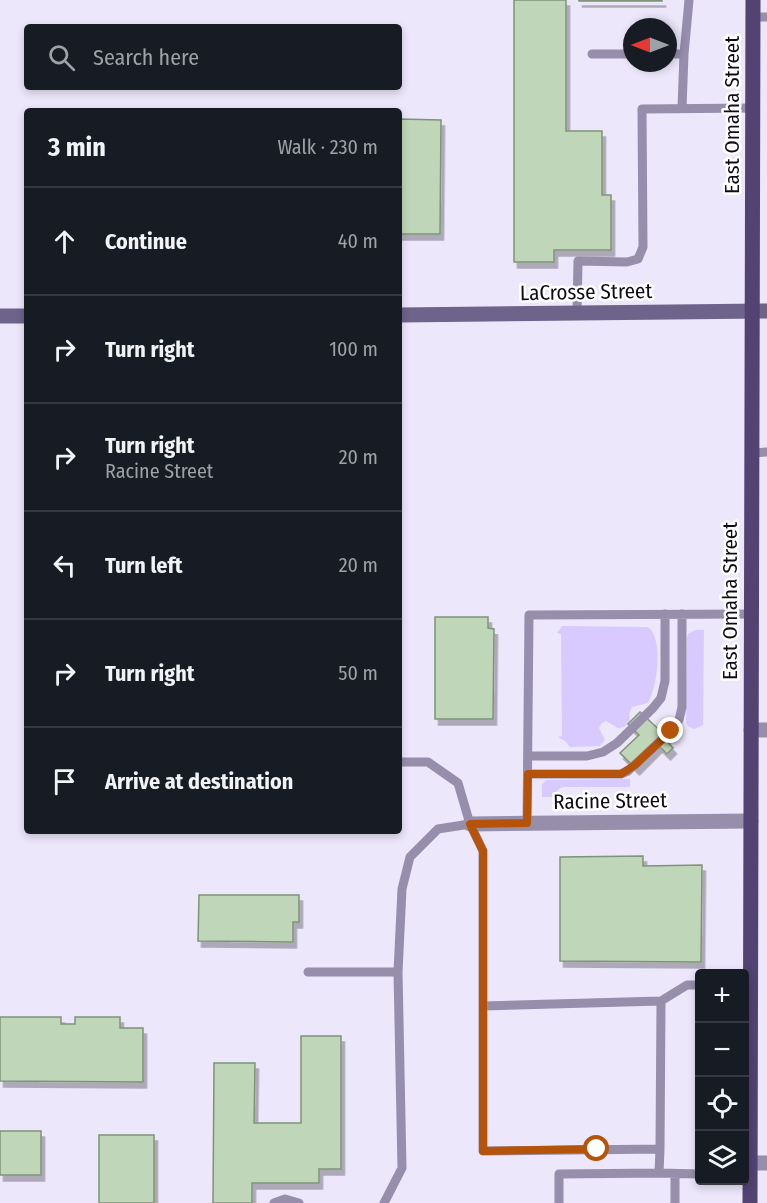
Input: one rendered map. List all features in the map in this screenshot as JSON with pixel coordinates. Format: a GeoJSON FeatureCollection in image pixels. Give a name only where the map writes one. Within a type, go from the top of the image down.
{"type":"FeatureCollection","features":[{"type":"Feature","properties":{"kind":"main road","name":"East Omaha Street"},"geometry":{"type":"LineString","coordinates":[[747,969],[751,821],[751,614],[759,453],[759,311],[753,108],[760,16],[753,0]]}},
{"type":"Feature","properties":{"kind":"main road","name":"LaCrosse Street"},"geometry":{"type":"LineString","coordinates":[[402,315],[759,311]]}},
{"type":"Feature","properties":{"kind":"main road"},"geometry":{"type":"LineString","coordinates":[[0,316],[24,316]]}},
{"type":"Feature","properties":{"kind":"main road","name":"East Omaha Street"},"geometry":{"type":"LineString","coordinates":[[747,1023],[748,1131]]}},
{"type":"Feature","properties":{"kind":"main road","name":"East Omaha Street"},"geometry":{"type":"LineString","coordinates":[[749,1185],[750,1203]]}},
{"type":"Feature","properties":{"kind":"street"},"geometry":{"type":"LineString","coordinates":[[751,730],[767,730]]}},
{"type":"Feature","properties":{"kind":"street","name":"Racine Street"},"geometry":{"type":"LineString","coordinates":[[470,824],[751,821]]}},
{"type":"Feature","properties":{"kind":"street"},"geometry":{"type":"LineString","coordinates":[[749,1170],[767,1163]]}},
{"type":"Feature","properties":{"kind":"lane"},"geometry":{"type":"LineString","coordinates":[[682,108],[689,0]]}},
{"type":"Feature","properties":{"kind":"lane"},"geometry":{"type":"LineString","coordinates":[[592,54],[623,54]]}},
{"type":"Feature","properties":{"kind":"lane"},"geometry":{"type":"LineString","coordinates":[[677,54],[684,54]]}},
{"type":"Feature","properties":{"kind":"lane"},"geometry":{"type":"LineString","coordinates":[[577,313],[578,261],[627,262],[638,259],[643,247],[642,109],[753,108]]}},
{"type":"Feature","properties":{"kind":"lane"},"geometry":{"type":"LineString","coordinates":[[528,756],[587,756],[603,752],[653,708],[661,698],[665,681],[665,614]]}},
{"type":"Feature","properties":{"kind":"lane"},"geometry":{"type":"LineString","coordinates":[[528,774],[621,774],[635,765],[671,731],[679,720],[682,707],[681,614]]}},
{"type":"Feature","properties":{"kind":"lane"},"geometry":{"type":"LineString","coordinates":[[527,823],[530,615],[751,614]]}},
{"type":"Feature","properties":{"kind":"lane"},"geometry":{"type":"LineString","coordinates":[[402,762],[428,762],[458,783],[470,824],[483,851],[483,1151],[660,1149]]}},
{"type":"Feature","properties":{"kind":"lane"},"geometry":{"type":"LineString","coordinates":[[384,1203],[402,1168],[398,972],[402,889],[410,857],[438,829],[470,824]]}},
{"type":"Feature","properties":{"kind":"lane"},"geometry":{"type":"LineString","coordinates":[[308,972],[398,972]]}},
{"type":"Feature","properties":{"kind":"lane"},"geometry":{"type":"LineString","coordinates":[[483,1005],[661,1001],[687,985],[695,985]]}},
{"type":"Feature","properties":{"kind":"lane"},"geometry":{"type":"LineString","coordinates":[[659,1173],[661,1001]]}},
{"type":"Feature","properties":{"kind":"lane"},"geometry":{"type":"LineString","coordinates":[[560,1203],[560,1174],[695,1173]]}},
{"type":"Feature","properties":{"kind":"lane"},"geometry":{"type":"LineString","coordinates":[[675,1174],[675,1203]]}},
{"type":"Feature","properties":{"kind":"lane"},"geometry":{"type":"LineString","coordinates":[[274,1203],[285,1199],[299,1203]]}},
{"type":"Feature","properties":{"kind":"shaded area"},"geometry":{"type":"Polygon","coordinates":[[[562,626],[648,627],[656,642],[656,676],[648,703],[632,707],[629,714],[630,721],[624,727],[618,728],[606,721],[601,724],[599,728],[605,740],[600,746],[570,747],[558,737],[562,736],[561,634],[557,633],[562,626]]]}},
{"type":"Feature","properties":{"kind":"shaded area"},"geometry":{"type":"Polygon","coordinates":[[[695,630],[704,630],[703,725],[694,729],[686,723],[687,638],[688,634],[695,630]]]}},
{"type":"Feature","properties":{"kind":"shaded area"},"geometry":{"type":"Polygon","coordinates":[[[630,779],[630,787],[564,787],[551,797],[542,797],[542,785],[546,780],[630,779]]]}},
{"type":"Feature","properties":{"kind":"building"},"geometry":{"type":"Polygon","coordinates":[[[514,0],[566,0],[566,131],[602,131],[602,195],[611,195],[611,250],[554,250],[554,262],[514,262],[514,0]]]}},
{"type":"Feature","properties":{"kind":"building"},"geometry":{"type":"Polygon","coordinates":[[[662,0],[662,1],[579,1],[662,0]]]}},
{"type":"Feature","properties":{"kind":"building"},"geometry":{"type":"Polygon","coordinates":[[[402,119],[441,120],[440,234],[402,234],[402,119]]]}},
{"type":"Feature","properties":{"kind":"building"},"geometry":{"type":"Polygon","coordinates":[[[435,617],[488,617],[488,628],[494,629],[493,719],[435,719],[435,617]]]}},
{"type":"Feature","properties":{"kind":"building"},"geometry":{"type":"Polygon","coordinates":[[[640,712],[667,737],[665,739],[673,748],[667,754],[659,746],[636,769],[620,753],[639,735],[628,724],[640,712]]]}},
{"type":"Feature","properties":{"kind":"building"},"geometry":{"type":"Polygon","coordinates":[[[643,856],[643,866],[702,865],[701,962],[560,961],[560,857],[643,856]]]}},
{"type":"Feature","properties":{"kind":"building"},"geometry":{"type":"Polygon","coordinates":[[[199,895],[299,895],[299,922],[293,922],[293,942],[198,941],[199,895]]]}},
{"type":"Feature","properties":{"kind":"building"},"geometry":{"type":"Polygon","coordinates":[[[0,1017],[61,1017],[61,1024],[75,1024],[75,1017],[120,1017],[120,1028],[143,1028],[143,1082],[0,1081],[0,1017]]]}},
{"type":"Feature","properties":{"kind":"building"},"geometry":{"type":"Polygon","coordinates":[[[301,1036],[341,1036],[341,1169],[319,1169],[319,1183],[252,1183],[252,1203],[213,1203],[214,1063],[255,1063],[254,1123],[301,1123],[301,1036]]]}},
{"type":"Feature","properties":{"kind":"building"},"geometry":{"type":"Polygon","coordinates":[[[0,1131],[41,1131],[41,1175],[0,1175],[0,1131]]]}},
{"type":"Feature","properties":{"kind":"building"},"geometry":{"type":"Polygon","coordinates":[[[99,1135],[154,1135],[154,1203],[99,1203],[99,1135]]]}},
{"type":"Feature","properties":{"kind":"route"},"geometry":{"type":"LineString","coordinates":[[597,1149],[483,1151],[483,851],[470,824],[527,823],[528,774],[621,774],[635,765],[671,731]]}}]}
